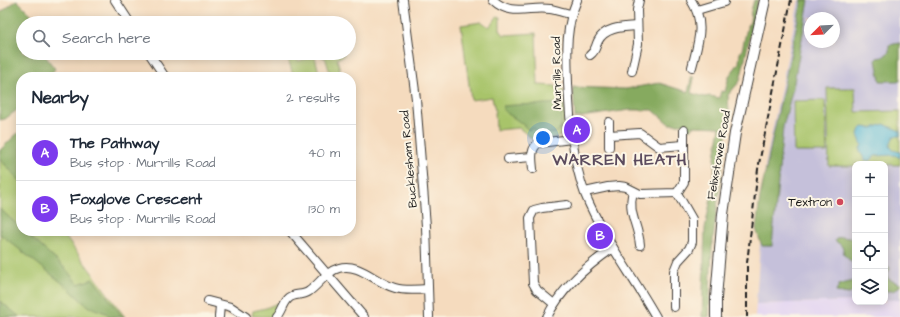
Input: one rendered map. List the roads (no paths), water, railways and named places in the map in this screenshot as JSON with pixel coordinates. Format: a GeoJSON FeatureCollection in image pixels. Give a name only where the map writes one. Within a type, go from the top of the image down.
{"type":"FeatureCollection","features":[{"type":"Feature","properties":{"kind":"main road","name":"Felixstowe Road"},"geometry":{"type":"LineString","coordinates":[[716,317],[716,298],[723,214],[735,133],[765,0]]}},
{"type":"Feature","properties":{"kind":"street"},"geometry":{"type":"LineString","coordinates":[[115,0],[125,16]]}},
{"type":"Feature","properties":{"kind":"street","name":"Bucklesham Road"},"geometry":{"type":"LineString","coordinates":[[404,0],[416,99],[426,226],[429,317]]}},
{"type":"Feature","properties":{"kind":"street"},"geometry":{"type":"LineString","coordinates":[[494,0],[504,8],[508,9],[549,9],[571,14]]}},
{"type":"Feature","properties":{"kind":"street","name":"Murrills Road"},"geometry":{"type":"LineString","coordinates":[[577,0],[571,14],[567,52],[572,139],[576,160],[585,192],[600,225],[613,248],[641,290],[656,317]]}},
{"type":"Feature","properties":{"kind":"street"},"geometry":{"type":"LineString","coordinates":[[632,71],[638,44],[637,10],[639,0]]}},
{"type":"Feature","properties":{"kind":"street"},"geometry":{"type":"LineString","coordinates":[[691,0],[697,10],[700,24],[699,39],[692,67]]}},
{"type":"Feature","properties":{"kind":"street"},"geometry":{"type":"LineString","coordinates":[[697,10],[724,2]]}},
{"type":"Feature","properties":{"kind":"street"},"geometry":{"type":"LineString","coordinates":[[590,55],[595,51],[598,41],[606,31],[623,27],[637,26]]}},
{"type":"Feature","properties":{"kind":"street"},"geometry":{"type":"LineString","coordinates":[[154,60],[162,72]]}},
{"type":"Feature","properties":{"kind":"street"},"geometry":{"type":"LineString","coordinates":[[608,147],[609,122]]}},
{"type":"Feature","properties":{"kind":"street"},"geometry":{"type":"LineString","coordinates":[[677,193],[684,182],[684,130]]}},
{"type":"Feature","properties":{"kind":"street"},"geometry":{"type":"LineString","coordinates":[[609,135],[640,133],[659,147],[683,145]]}},
{"type":"Feature","properties":{"kind":"street"},"geometry":{"type":"LineString","coordinates":[[533,169],[533,149],[539,142],[572,139]]}},
{"type":"Feature","properties":{"kind":"street"},"geometry":{"type":"LineString","coordinates":[[508,159],[532,158]]}},
{"type":"Feature","properties":{"kind":"street"},"geometry":{"type":"LineString","coordinates":[[585,192],[619,186],[626,187],[640,194],[677,193]]}},
{"type":"Feature","properties":{"kind":"street"},"geometry":{"type":"LineString","coordinates":[[633,191],[630,201],[631,212],[639,234],[640,245]]}},
{"type":"Feature","properties":{"kind":"street"},"geometry":{"type":"LineString","coordinates":[[674,307],[674,271],[678,261],[689,249],[692,242],[692,219],[677,193]]}},
{"type":"Feature","properties":{"kind":"street"},"geometry":{"type":"LineString","coordinates":[[554,304],[537,290],[533,283],[530,218],[534,210],[567,206]]}},
{"type":"Feature","properties":{"kind":"street"},"geometry":{"type":"LineString","coordinates":[[294,236],[364,317]]}},
{"type":"Feature","properties":{"kind":"street"},"geometry":{"type":"LineString","coordinates":[[548,317],[554,304],[577,279],[598,258],[613,248]]}},
{"type":"Feature","properties":{"kind":"street"},"geometry":{"type":"LineString","coordinates":[[277,317],[288,299],[292,296],[307,293],[327,275],[339,268],[349,267],[356,269],[396,289],[428,289]]}},
{"type":"Feature","properties":{"kind":"street"},"geometry":{"type":"LineString","coordinates":[[208,302],[231,307],[246,317]]}},
{"type":"Feature","properties":{"kind":"street"},"geometry":{"type":"LineString","coordinates":[[219,317],[220,304]]}},
{"type":"Feature","properties":{"kind":"water"},"geometry":{"type":"Polygon","coordinates":[[[884,124],[900,131],[900,136],[894,136],[890,146],[893,150],[900,152],[900,158],[895,155],[875,156],[870,161],[865,160],[860,152],[862,145],[858,135],[859,131],[863,127],[873,128],[884,124]]]}},
{"type":"Feature","properties":{"kind":"railway"},"geometry":{"type":"LineString","coordinates":[[747,317],[747,263],[758,169],[791,0]]}},
{"type":"Feature","properties":{"kind":"place","name":"The Pathway"},"geometry":{"type":"Point","coordinates":[577,130]}},
{"type":"Feature","properties":{"kind":"place","name":"Textron"},"geometry":{"type":"Point","coordinates":[840,202]}},
{"type":"Feature","properties":{"kind":"place","name":"Foxglove Crescent"},"geometry":{"type":"Point","coordinates":[600,236]}},
{"type":"Feature","properties":{"kind":"district","name":"WARREN HEATH"},"geometry":{"type":"Point","coordinates":[620,160]}}]}
